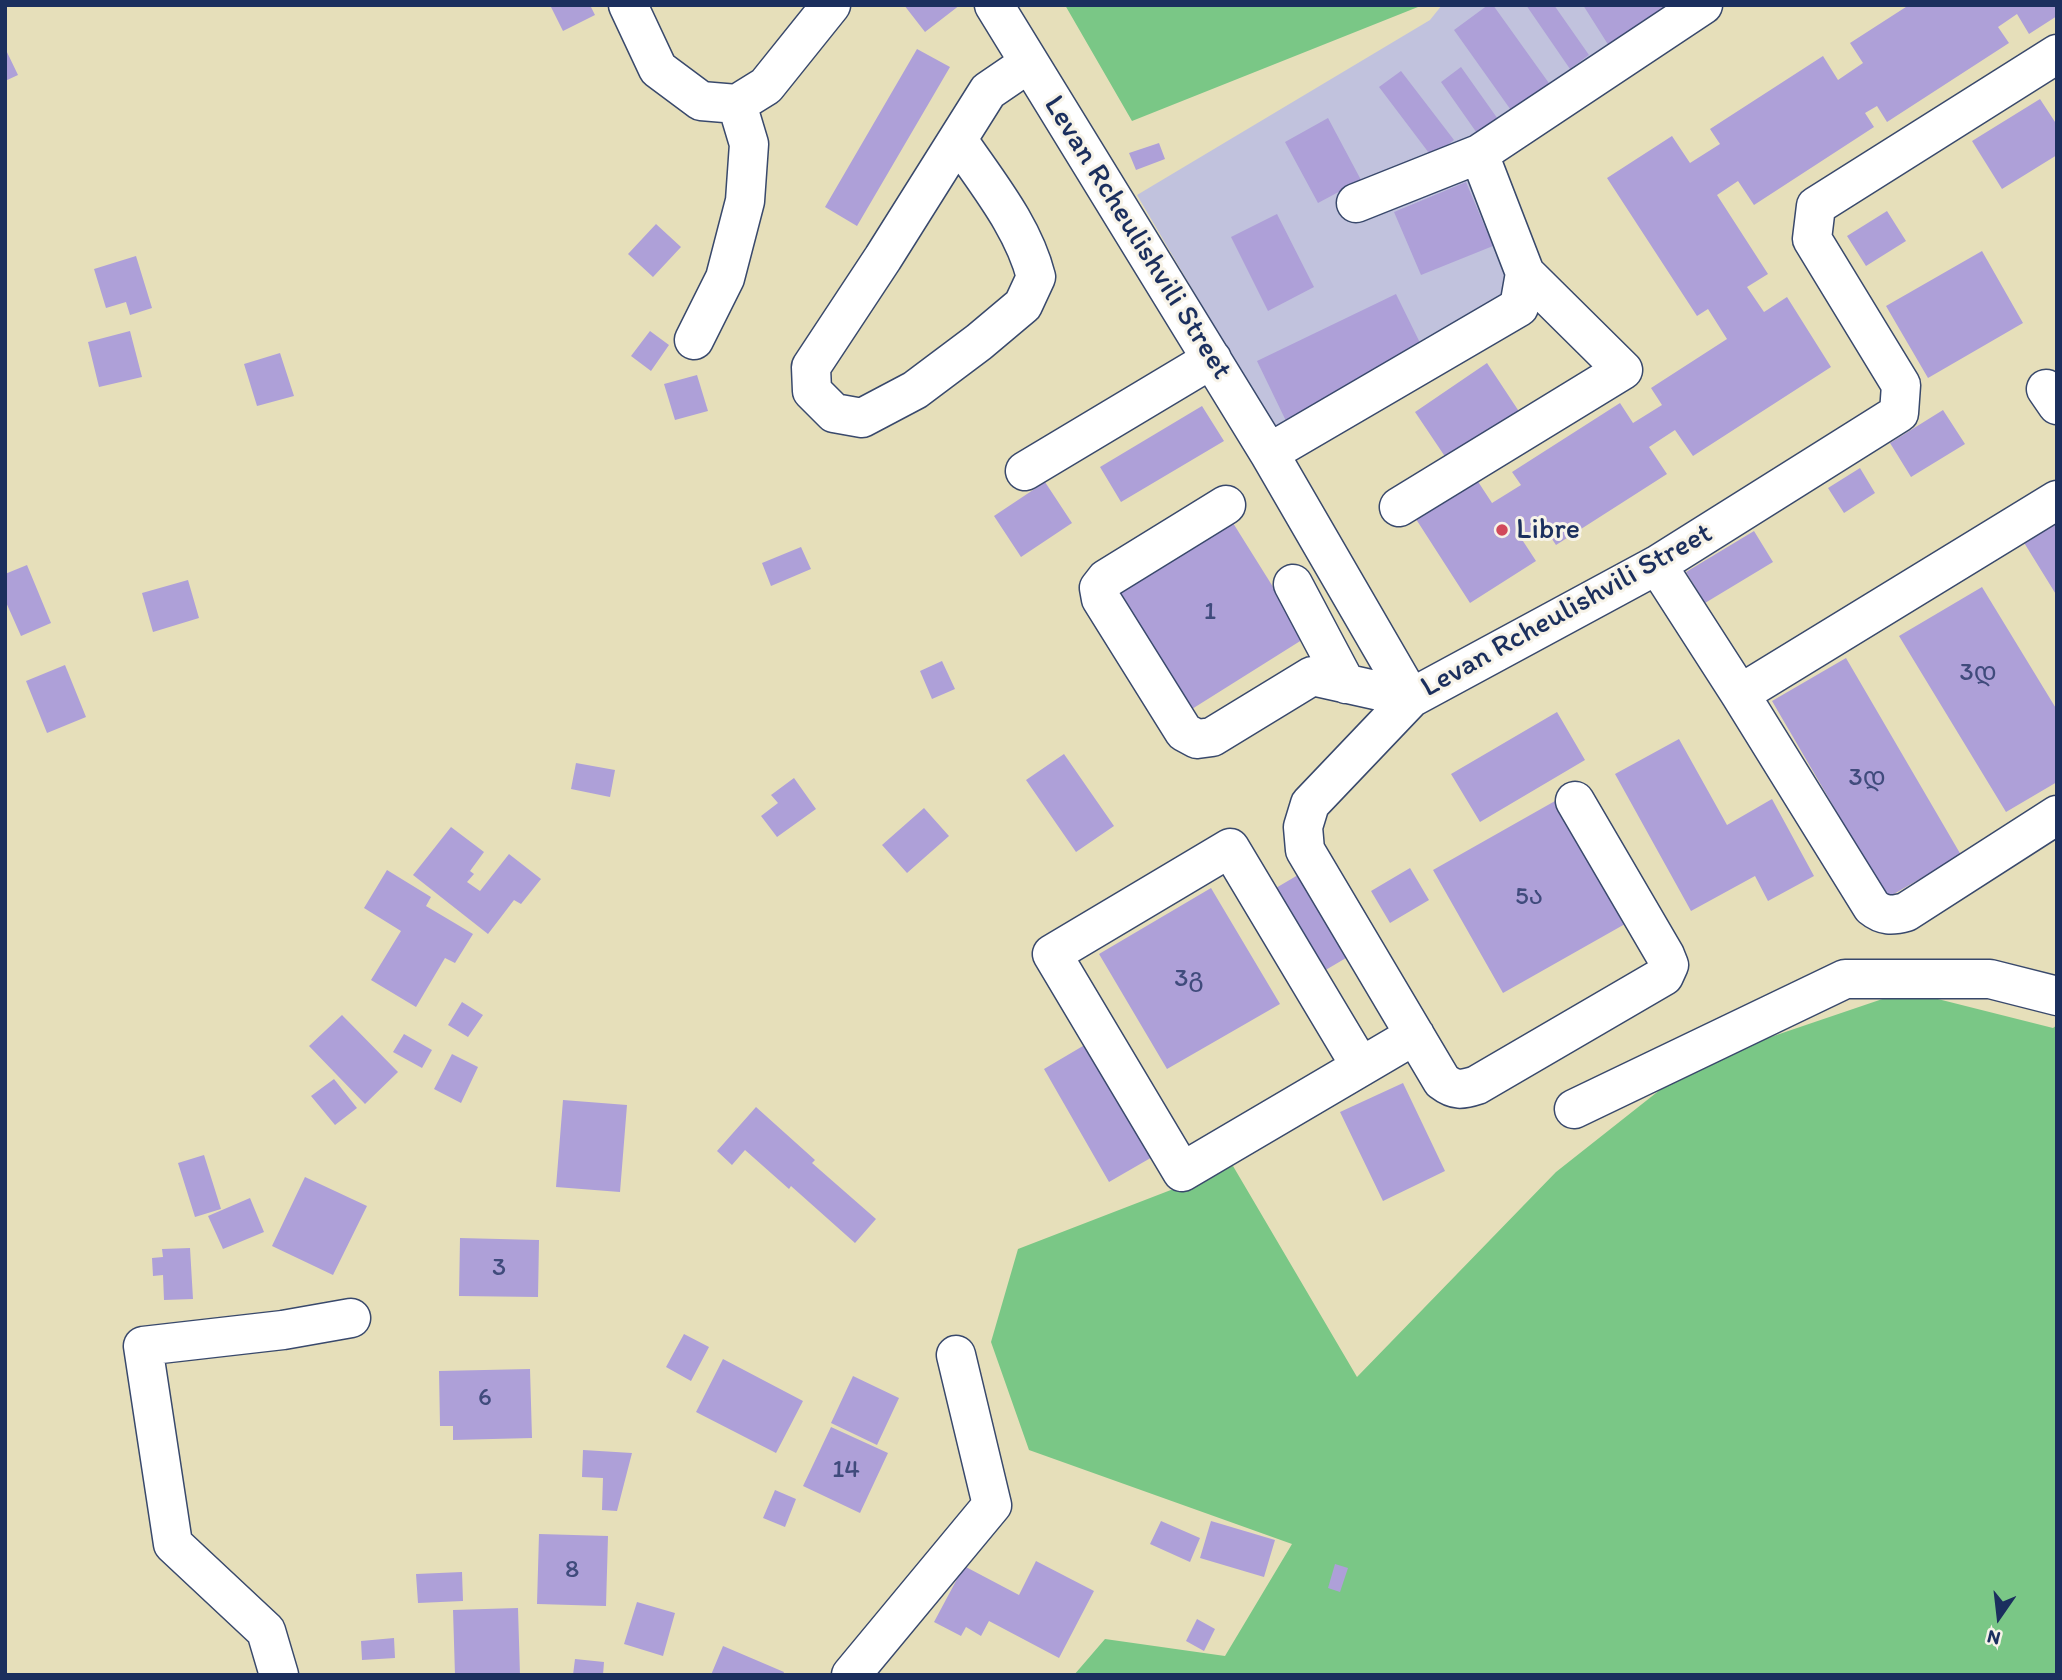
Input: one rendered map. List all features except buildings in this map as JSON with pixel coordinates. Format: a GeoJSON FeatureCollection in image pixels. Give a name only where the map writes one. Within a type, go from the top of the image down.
{"type":"FeatureCollection","features":[{"type":"Feature","properties":{"kind":"street"},"geometry":{"type":"LineString","coordinates":[[628,5],[658,69],[701,101],[737,104],[766,86],[831,5]]}},
{"type":"Feature","properties":{"kind":"street","name":"Levan Rcheulishvili Street"},"geometry":{"type":"LineString","coordinates":[[994,5],[1269,453],[1411,698],[1657,565],[1899,413],[1901,385],[1812,239],[1816,206],[2057,54]]}},
{"type":"Feature","properties":{"kind":"street"},"geometry":{"type":"LineString","coordinates":[[1356,203],[1479,154],[1703,5]]}},
{"type":"Feature","properties":{"kind":"street"},"geometry":{"type":"LineString","coordinates":[[958,140],[1021,234],[1030,252],[1036,277],[1023,305],[915,390],[862,418],[834,413],[812,391],[811,367],[988,91],[1029,63]]}},
{"type":"Feature","properties":{"kind":"street"},"geometry":{"type":"LineString","coordinates":[[694,340],[725,278],[745,201],[749,144],[737,104]]}},
{"type":"Feature","properties":{"kind":"street"},"geometry":{"type":"LineString","coordinates":[[1399,507],[1623,370],[1525,273],[1479,154]]}},
{"type":"Feature","properties":{"kind":"street"},"geometry":{"type":"LineString","coordinates":[[1269,453],[1519,307],[1525,273]]}},
{"type":"Feature","properties":{"kind":"street"},"geometry":{"type":"LineString","coordinates":[[1025,471],[1212,359]]}},
{"type":"Feature","properties":{"kind":"street"},"geometry":{"type":"LineString","coordinates":[[1740,694],[2057,500]]}},
{"type":"Feature","properties":{"kind":"street"},"geometry":{"type":"LineString","coordinates":[[1226,505],[1106,579],[1099,588],[1101,599],[1184,732],[1197,739],[1212,737],[1312,676],[1411,698]]}},
{"type":"Feature","properties":{"kind":"street"},"geometry":{"type":"LineString","coordinates":[[1657,565],[1872,907],[1881,914],[1894,916],[1906,912],[2057,815]]}},
{"type":"Feature","properties":{"kind":"street"},"geometry":{"type":"LineString","coordinates":[[1293,584],[1346,684]]}},
{"type":"Feature","properties":{"kind":"street"},"geometry":{"type":"LineString","coordinates":[[1411,698],[1310,804],[1303,827],[1306,850],[1442,1081],[1452,1088],[1461,1091],[1477,1085],[1664,976],[1669,965],[1575,801]]}},
{"type":"Feature","properties":{"kind":"street"},"geometry":{"type":"LineString","coordinates":[[1360,1067],[1230,848],[1052,954],[1182,1172],[1415,1035]]}},
{"type":"Feature","properties":{"kind":"street"},"geometry":{"type":"LineString","coordinates":[[1574,1109],[1845,979],[1990,979],[2057,996]]}},
{"type":"Feature","properties":{"kind":"street"},"geometry":{"type":"LineString","coordinates":[[279,1675],[265,1631],[173,1544],[143,1346],[283,1330],[351,1318]]}},
{"type":"Feature","properties":{"kind":"street"},"geometry":{"type":"LineString","coordinates":[[851,1675],[992,1505],[956,1355]]}},
{"type":"Feature","properties":{"kind":"shaded area"},"geometry":{"type":"Polygon","coordinates":[[[1442,5],[1680,5],[1470,152],[1507,275],[1500,304],[1279,437],[1137,195],[1430,20],[1442,5]]]}},
{"type":"Feature","properties":{"kind":"green space"},"geometry":{"type":"Polygon","coordinates":[[[1065,5],[1423,5],[1132,121],[1065,5]]]}},
{"type":"Feature","properties":{"kind":"green space"},"geometry":{"type":"Polygon","coordinates":[[[1906,991],[2053,1028],[2057,1025],[2057,1675],[1074,1675],[1105,1639],[1225,1656],[1292,1544],[1029,1450],[991,1342],[1018,1249],[1233,1166],[1357,1377],[1556,1172],[1694,1063],[1906,991]]]}},
{"type":"Feature","properties":{"kind":"place","name":"Libre"},"geometry":{"type":"Point","coordinates":[1502,530]}}]}
